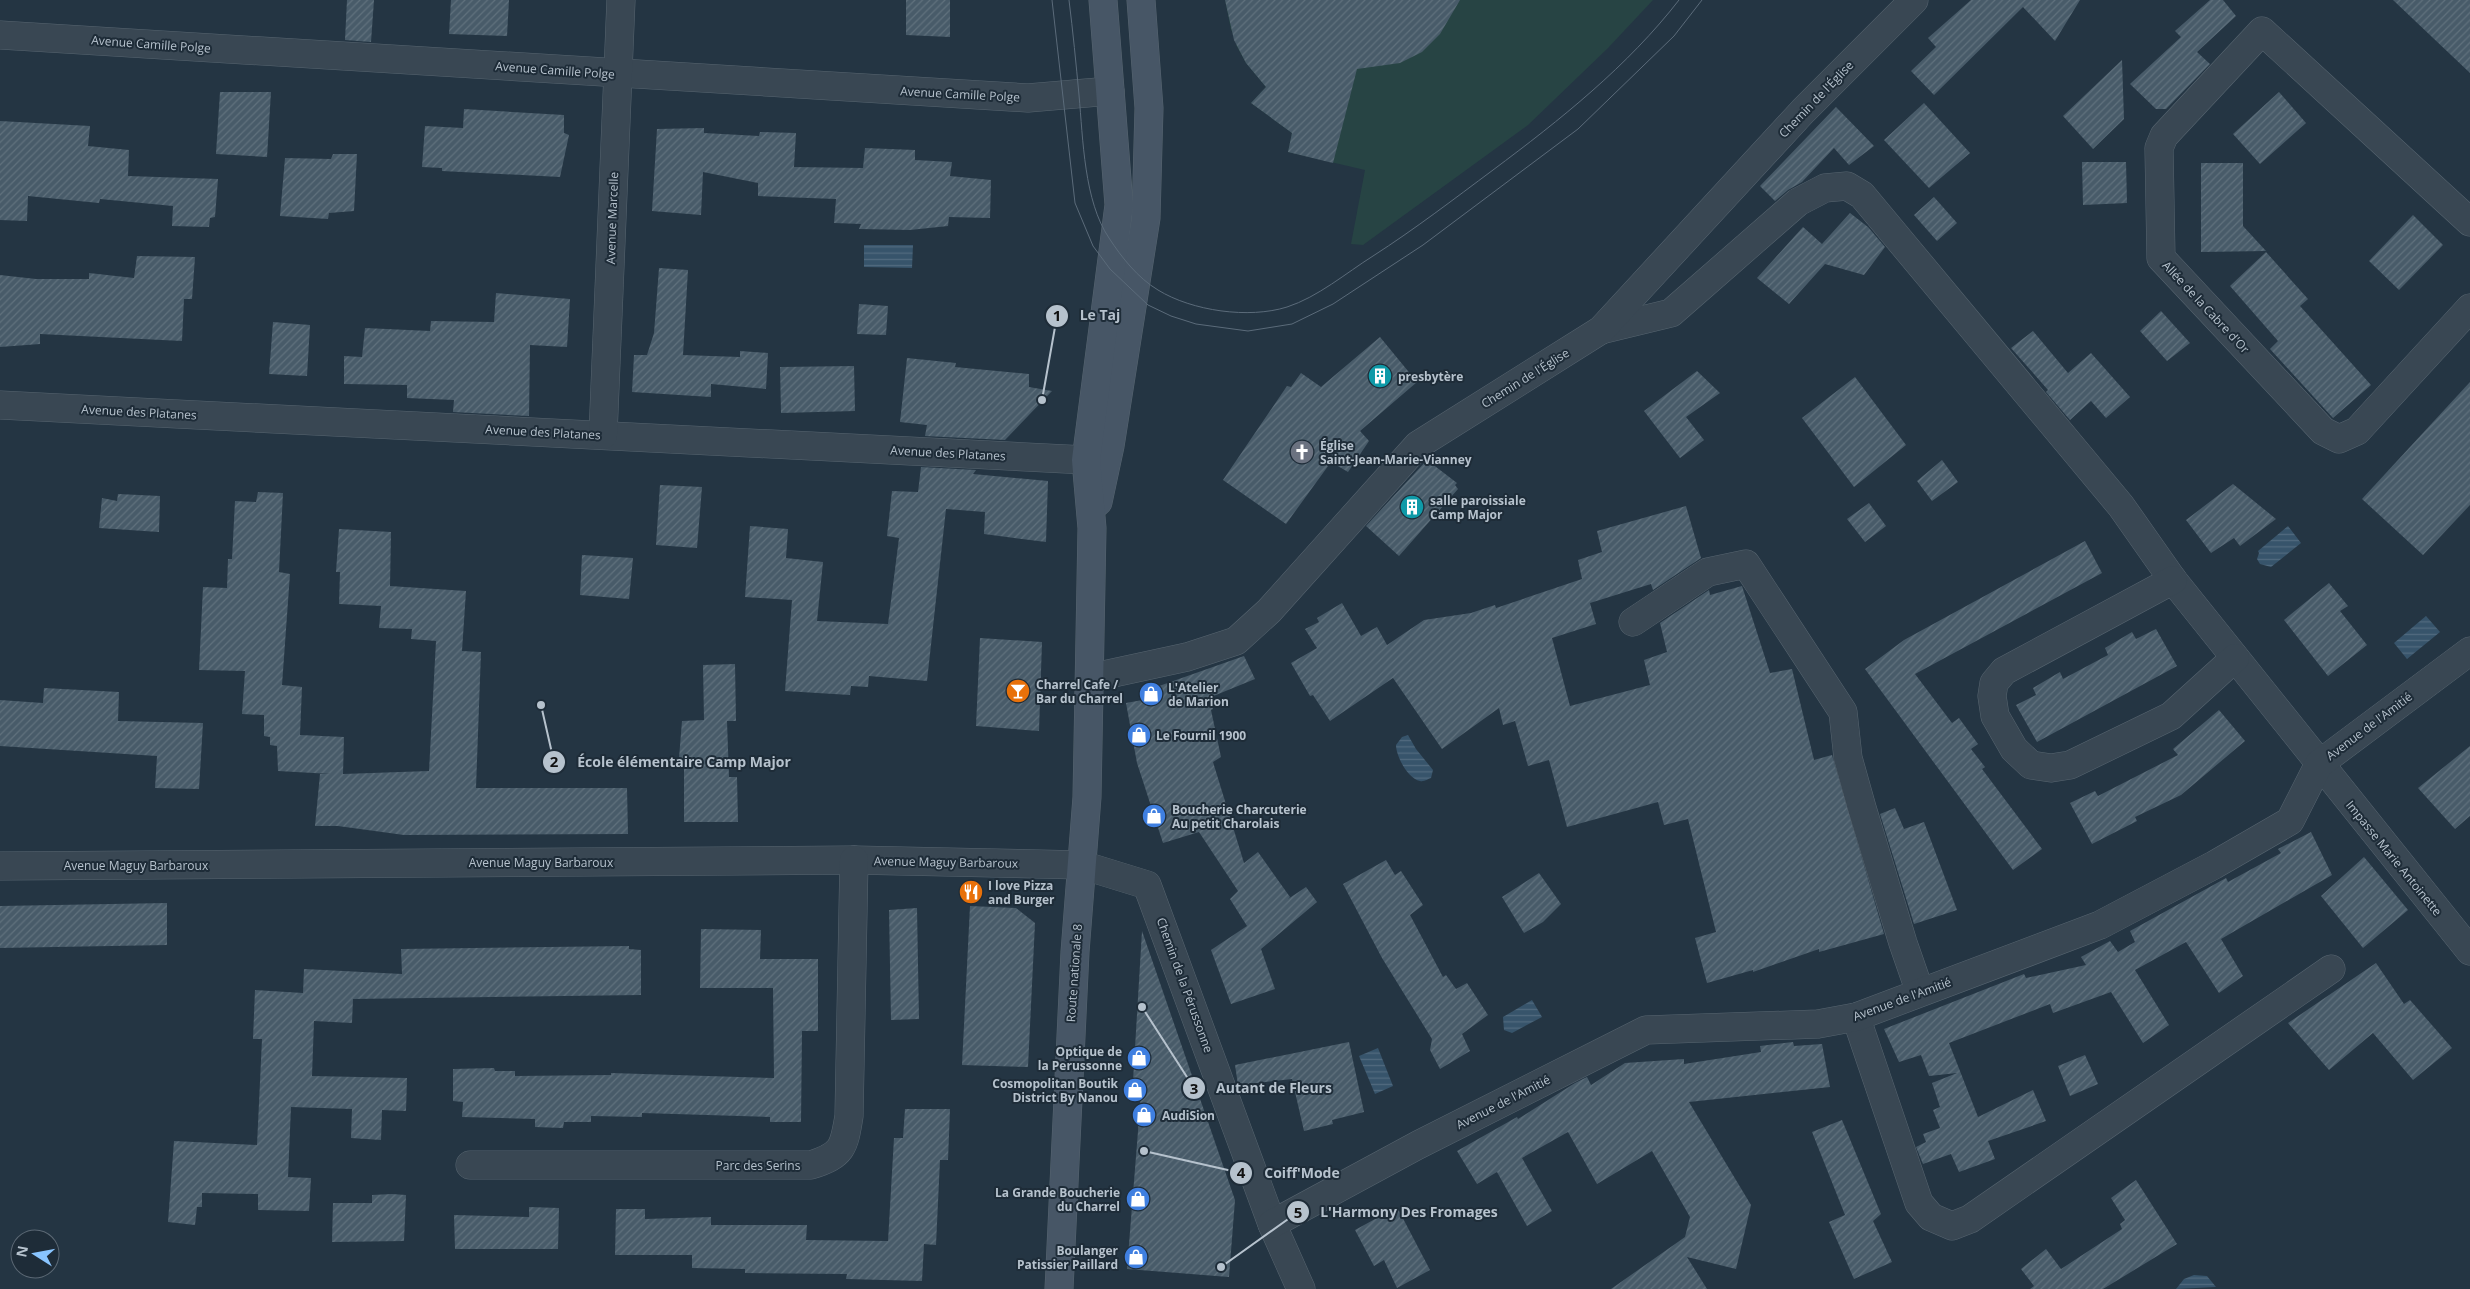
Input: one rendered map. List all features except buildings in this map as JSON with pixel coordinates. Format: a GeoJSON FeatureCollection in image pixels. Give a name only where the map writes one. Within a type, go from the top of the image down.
{"type":"FeatureCollection","features":[{"type":"Feature","properties":{"kind":"main road"},"geometry":{"type":"LineString","coordinates":[[1092,528],[1086,460],[1119,205],[1103,0]]}},
{"type":"Feature","properties":{"kind":"main road"},"geometry":{"type":"LineString","coordinates":[[1092,528],[1110,446],[1146,218],[1149,108],[1141,0]]}},
{"type":"Feature","properties":{"kind":"main road","name":"Route nationale 8"},"geometry":{"type":"LineString","coordinates":[[1059,1289],[1068,1074],[1087,797],[1092,528]]}},
{"type":"Feature","properties":{"kind":"street","name":"Avenue Marcelle"},"geometry":{"type":"LineString","coordinates":[[603,436],[621,0]]}},
{"type":"Feature","properties":{"kind":"street","name":"Chemin de l'Église"},"geometry":{"type":"LineString","coordinates":[[1090,678],[1187,657],[1236,641],[1269,612],[1418,445],[1601,330],[1803,111],[1914,0]]}},
{"type":"Feature","properties":{"kind":"street","name":"Allée de la Cabre d'Or"},"geometry":{"type":"LineString","coordinates":[[2470,222],[2262,31],[2164,136],[2160,148],[2161,258],[2322,431],[2339,439],[2357,431],[2470,308]]}},
{"type":"Feature","properties":{"kind":"street","name":"Avenue Camille Polge"},"geometry":{"type":"LineString","coordinates":[[0,35],[1028,98],[1110,91]]}},
{"type":"Feature","properties":{"kind":"street","name":"Impasse Marie Antoinette"},"geometry":{"type":"LineString","coordinates":[[1601,330],[1671,313],[1798,202],[1824,188],[1848,186],[1862,195],[2115,499],[2173,580],[2234,658],[2470,951]]}},
{"type":"Feature","properties":{"kind":"street","name":"Avenue des Platanes"},"geometry":{"type":"LineString","coordinates":[[0,405],[1086,460]]}},
{"type":"Feature","properties":{"kind":"street"},"geometry":{"type":"LineString","coordinates":[[1633,622],[1708,572],[1746,564],[1843,712],[1848,758],[1903,943],[1920,992]]}},
{"type":"Feature","properties":{"kind":"street"},"geometry":{"type":"LineString","coordinates":[[2173,580],[2004,671],[1994,683],[1992,696],[1995,716],[2014,749],[2031,765],[2050,768],[2070,764],[2171,716],[2234,658]]}},
{"type":"Feature","properties":{"kind":"street","name":"Avenue de l'Amitié"},"geometry":{"type":"LineString","coordinates":[[1272,1224],[1418,1145],[1646,1030],[1818,1024],[1856,1018],[1920,992],[2100,925],[2214,865],[2290,821],[2318,764],[2470,651]]}},
{"type":"Feature","properties":{"kind":"street","name":"Avenue Maguy Barbaroux"},"geometry":{"type":"LineString","coordinates":[[0,866],[854,860],[1082,865]]}},
{"type":"Feature","properties":{"kind":"street","name":"Parc des Serins"},"geometry":{"type":"LineString","coordinates":[[470,1165],[811,1165],[829,1159],[844,1144],[849,1116],[854,860]]}},
{"type":"Feature","properties":{"kind":"street","name":"Chemin de la Pérussonne"},"geometry":{"type":"LineString","coordinates":[[1082,865],[1147,885],[1272,1224],[1301,1289]]}},
{"type":"Feature","properties":{"kind":"street"},"geometry":{"type":"LineString","coordinates":[[1856,1018],[1919,1203],[1932,1218],[1952,1226],[1970,1219],[2331,969]]}},
{"type":"Feature","properties":{"kind":"green space"},"geometry":{"type":"Polygon","coordinates":[[[1225,0],[1653,0],[1608,48],[1528,125],[1363,245],[1351,244],[1365,170],[1288,152],[1292,133],[1251,103],[1266,87],[1246,63],[1236,45],[1239,43],[1231,30],[1225,0]]]}},
{"type":"Feature","properties":{"kind":"water"},"geometry":{"type":"Polygon","coordinates":[[[864,245],[913,245],[912,268],[864,267],[864,245]]]}},
{"type":"Feature","properties":{"kind":"water"},"geometry":{"type":"Polygon","coordinates":[[[2288,526],[2301,543],[2271,567],[2260,564],[2257,559],[2258,551],[2288,526]]]}},
{"type":"Feature","properties":{"kind":"water"},"geometry":{"type":"Polygon","coordinates":[[[2426,616],[2440,632],[2407,659],[2394,643],[2426,616]]]}},
{"type":"Feature","properties":{"kind":"water"},"geometry":{"type":"Polygon","coordinates":[[[1408,735],[1416,749],[1433,770],[1431,778],[1423,781],[1416,779],[1407,772],[1400,761],[1396,745],[1402,737],[1408,735]]]}},
{"type":"Feature","properties":{"kind":"water"},"geometry":{"type":"Polygon","coordinates":[[[1532,1000],[1542,1017],[1512,1033],[1504,1030],[1503,1017],[1532,1000]]]}},
{"type":"Feature","properties":{"kind":"water"},"geometry":{"type":"Polygon","coordinates":[[[1378,1048],[1393,1086],[1375,1094],[1359,1056],[1378,1048]]]}},
{"type":"Feature","properties":{"kind":"water"},"geometry":{"type":"Polygon","coordinates":[[[2194,1275],[2207,1276],[2216,1287],[2176,1289],[2184,1279],[2194,1275]]]}},
{"type":"Feature","properties":{"kind":"tram line"},"geometry":{"type":"LineString","coordinates":[[1052,0],[1075,203],[1093,246],[1110,269],[1148,305],[1171,316],[1196,324],[1248,331],[1292,324],[1333,304],[1423,245],[1578,129],[1674,36],[1702,0]]}},
{"type":"Feature","properties":{"kind":"tram line"},"geometry":{"type":"LineString","coordinates":[[1069,0],[1086,169],[1094,206],[1109,238],[1137,274],[1158,290],[1187,303],[1204,308],[1238,312],[1272,311],[1298,303],[1332,284],[1419,225],[1568,112],[1638,47],[1679,0]]}},
{"type":"Feature","properties":{"kind":"place","name":"presbytère"},"geometry":{"type":"Point","coordinates":[1380,376]}},
{"type":"Feature","properties":{"kind":"place","name":"Le Taj"},"geometry":{"type":"Point","coordinates":[1042,400]}},
{"type":"Feature","properties":{"kind":"place","name":"Église Saint-Jean-Marie-Vianney"},"geometry":{"type":"Point","coordinates":[1302,452]}},
{"type":"Feature","properties":{"kind":"place","name":"salle paroissiale Camp Major"},"geometry":{"type":"Point","coordinates":[1412,507]}},
{"type":"Feature","properties":{"kind":"place","name":"Charrel Cafe / Bar du Charrel"},"geometry":{"type":"Point","coordinates":[1018,691]}},
{"type":"Feature","properties":{"kind":"place","name":"L'Atelier de Marion"},"geometry":{"type":"Point","coordinates":[1151,694]}},
{"type":"Feature","properties":{"kind":"place","name":"École élémentaire Camp Major"},"geometry":{"type":"Point","coordinates":[541,705]}},
{"type":"Feature","properties":{"kind":"place","name":"Le Fournil 1900"},"geometry":{"type":"Point","coordinates":[1139,735]}},
{"type":"Feature","properties":{"kind":"place","name":"Boucherie Charcuterie Au petit Charolais"},"geometry":{"type":"Point","coordinates":[1154,816]}},
{"type":"Feature","properties":{"kind":"place","name":"I love Pizza and Burger"},"geometry":{"type":"Point","coordinates":[971,892]}},
{"type":"Feature","properties":{"kind":"place","name":"Autant de Fleurs"},"geometry":{"type":"Point","coordinates":[1142,1007]}},
{"type":"Feature","properties":{"kind":"place","name":"Optique de la Perussonne"},"geometry":{"type":"Point","coordinates":[1139,1058]}},
{"type":"Feature","properties":{"kind":"place","name":"Cosmopolitan Boutik District By Nanou"},"geometry":{"type":"Point","coordinates":[1135,1090]}},
{"type":"Feature","properties":{"kind":"place","name":"AudiSion"},"geometry":{"type":"Point","coordinates":[1144,1115]}},
{"type":"Feature","properties":{"kind":"place","name":"Coiff'Mode"},"geometry":{"type":"Point","coordinates":[1144,1151]}},
{"type":"Feature","properties":{"kind":"place","name":"La Grande Boucherie du Charrel"},"geometry":{"type":"Point","coordinates":[1138,1199]}},
{"type":"Feature","properties":{"kind":"place","name":"Boulanger Patissier Paillard"},"geometry":{"type":"Point","coordinates":[1136,1257]}},
{"type":"Feature","properties":{"kind":"place","name":"L'Harmony Des Fromages"},"geometry":{"type":"Point","coordinates":[1221,1267]}}]}
